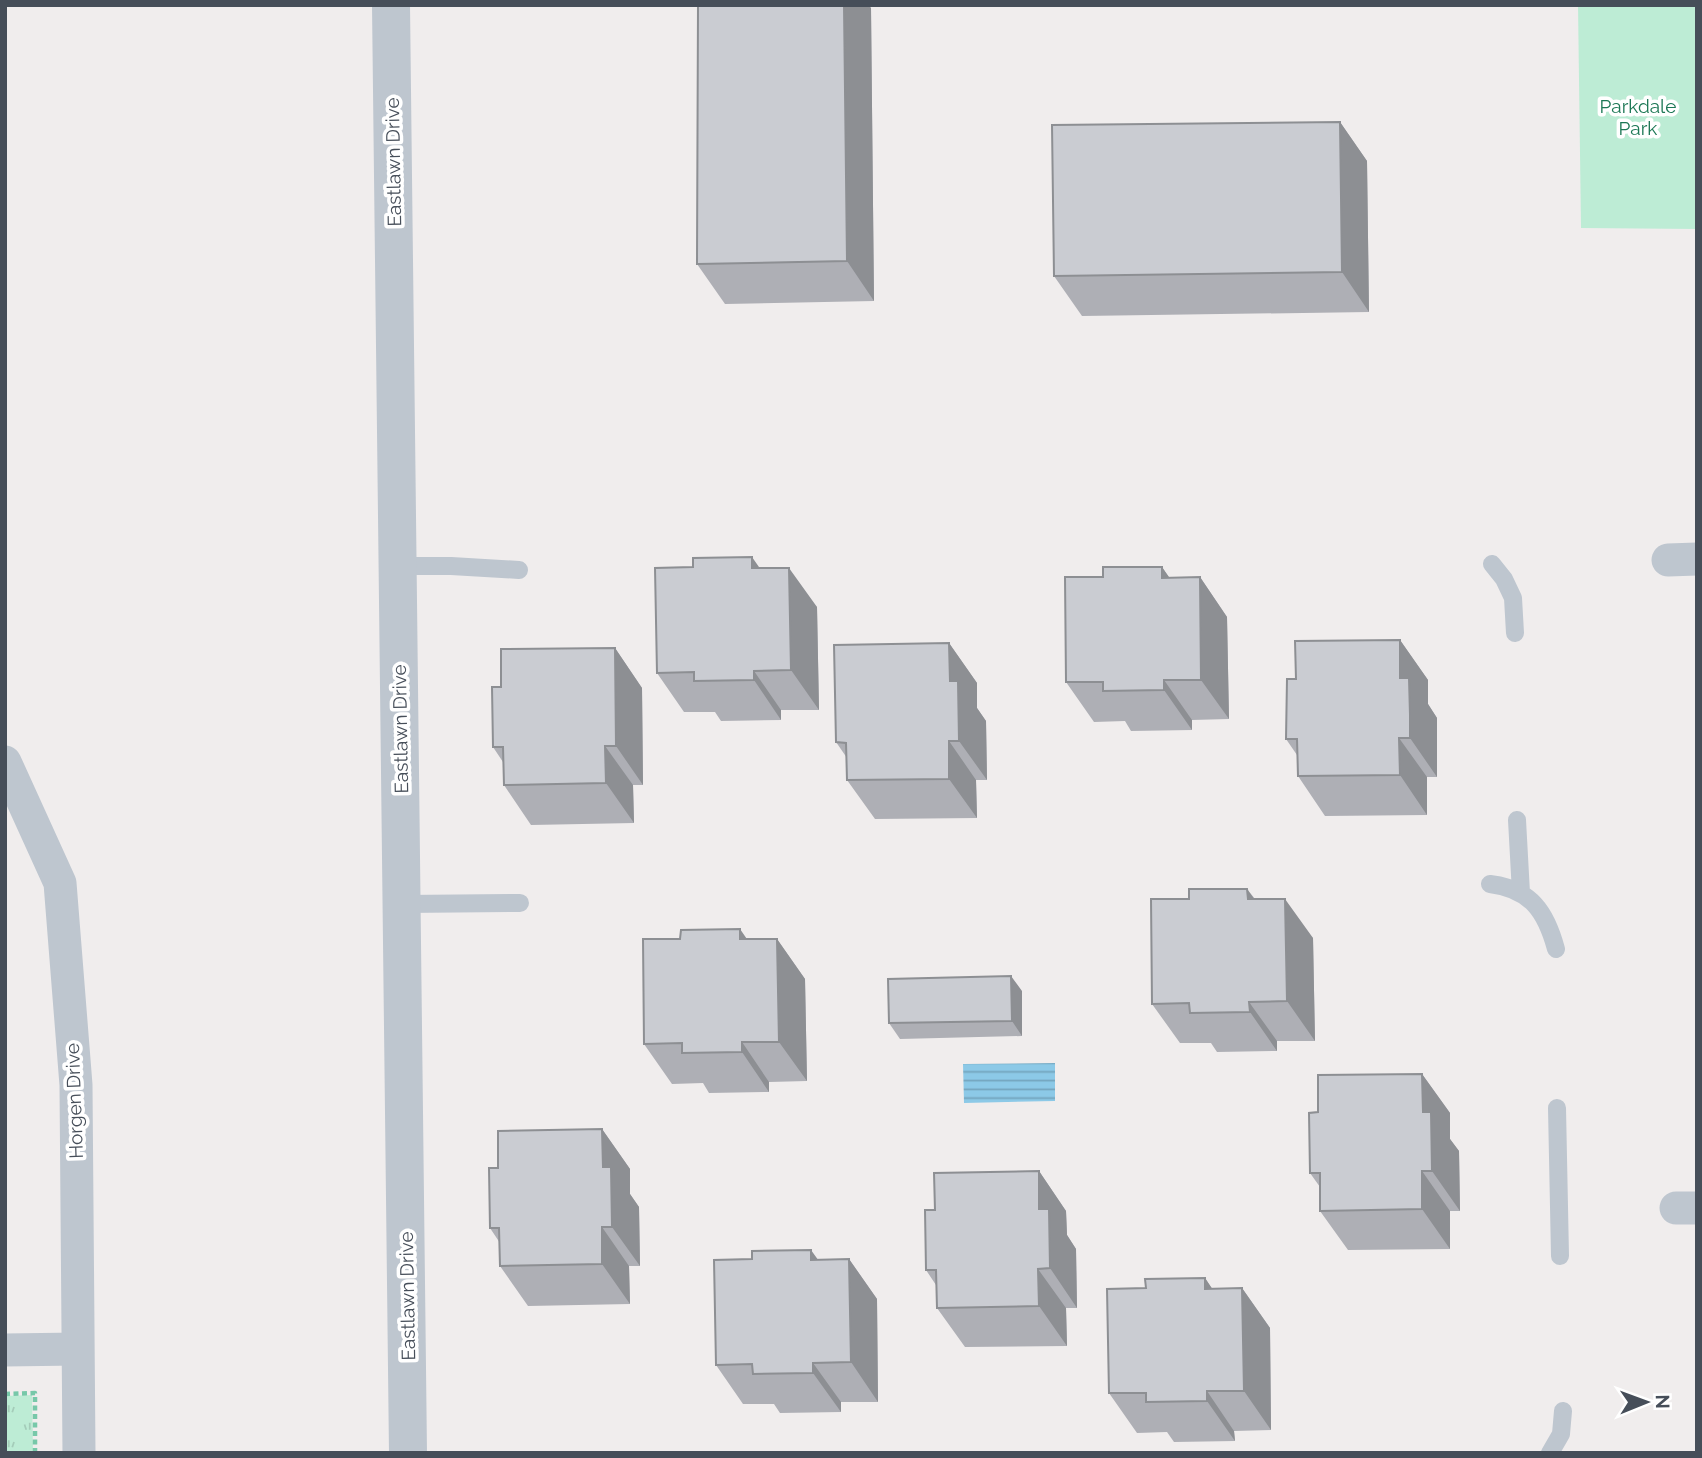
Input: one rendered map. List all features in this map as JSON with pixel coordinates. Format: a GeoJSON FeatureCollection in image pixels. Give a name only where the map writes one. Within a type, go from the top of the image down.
{"type":"FeatureCollection","features":[{"type":"Feature","properties":{"kind":"street","name":"Eastlawn Drive"},"geometry":{"type":"LineString","coordinates":[[391,5],[408,1453]]}},
{"type":"Feature","properties":{"kind":"street","name":"Horgen Drive"},"geometry":{"type":"LineString","coordinates":[[5,762],[60,883],[76,1086],[79,1453]]}},
{"type":"Feature","properties":{"kind":"street"},"geometry":{"type":"LineString","coordinates":[[5,1350],[78,1349]]}},
{"type":"Feature","properties":{"kind":"lane"},"geometry":{"type":"LineString","coordinates":[[1492,564],[1513,597],[1515,634]]}},
{"type":"Feature","properties":{"kind":"lane"},"geometry":{"type":"LineString","coordinates":[[398,566],[519,570]]}},
{"type":"Feature","properties":{"kind":"lane"},"geometry":{"type":"LineString","coordinates":[[1517,820],[1521,892]]}},
{"type":"Feature","properties":{"kind":"lane"},"geometry":{"type":"LineString","coordinates":[[1490,884],[1521,892],[1536,906],[1550,928],[1556,949]]}},
{"type":"Feature","properties":{"kind":"lane"},"geometry":{"type":"LineString","coordinates":[[403,904],[520,903]]}},
{"type":"Feature","properties":{"kind":"lane"},"geometry":{"type":"LineString","coordinates":[[1557,1108],[1560,1256]]}},
{"type":"Feature","properties":{"kind":"lane"},"geometry":{"type":"LineString","coordinates":[[1550,1453],[1561,1434],[1563,1411]]}},
{"type":"Feature","properties":{"kind":"path"},"geometry":{"type":"LineString","coordinates":[[5,1394],[35,1393],[35,1453]]}},
{"type":"Feature","properties":{"kind":"green space","name":"Parkdale Park"},"geometry":{"type":"Polygon","coordinates":[[[1578,5],[1697,5],[1697,229],[1581,228],[1578,5]]]}},
{"type":"Feature","properties":{"kind":"green space"},"geometry":{"type":"Polygon","coordinates":[[[32,1395],[33,1453],[5,1453],[5,1396],[32,1395]]]}},
{"type":"Feature","properties":{"kind":"water"},"geometry":{"type":"Polygon","coordinates":[[[1055,1063],[1055,1101],[964,1103],[963,1064],[1055,1063]]]}},
{"type":"Feature","properties":{"kind":"building"},"geometry":{"type":"Polygon","coordinates":[[[698,5],[844,5],[847,261],[697,264],[698,5]]]}},
{"type":"Feature","properties":{"kind":"building"},"geometry":{"type":"Polygon","coordinates":[[[1340,122],[1342,272],[1054,276],[1052,125],[1340,122]]]}},
{"type":"Feature","properties":{"kind":"building"},"geometry":{"type":"Polygon","coordinates":[[[752,557],[752,568],[789,568],[791,670],[754,671],[754,680],[694,681],[694,672],[657,673],[655,568],[693,567],[693,558],[752,557]]]}},
{"type":"Feature","properties":{"kind":"building"},"geometry":{"type":"Polygon","coordinates":[[[1103,567],[1162,567],[1162,578],[1200,577],[1201,680],[1164,680],[1164,690],[1103,691],[1103,682],[1066,682],[1065,577],[1103,577],[1103,567]]]}},
{"type":"Feature","properties":{"kind":"building"},"geometry":{"type":"Polygon","coordinates":[[[1400,640],[1400,678],[1409,678],[1410,738],[1399,738],[1400,775],[1298,776],[1297,739],[1286,739],[1287,679],[1296,679],[1295,641],[1400,640]]]}},
{"type":"Feature","properties":{"kind":"building"},"geometry":{"type":"Polygon","coordinates":[[[949,643],[950,681],[958,681],[959,741],[949,741],[949,779],[847,780],[846,743],[836,742],[834,645],[949,643]]]}},
{"type":"Feature","properties":{"kind":"building"},"geometry":{"type":"Polygon","coordinates":[[[615,648],[616,746],[605,746],[606,783],[504,785],[503,747],[493,747],[492,687],[501,687],[501,649],[615,648]]]}},
{"type":"Feature","properties":{"kind":"building"},"geometry":{"type":"Polygon","coordinates":[[[1189,889],[1247,889],[1248,899],[1285,899],[1287,1001],[1249,1002],[1250,1012],[1190,1013],[1189,1003],[1152,1004],[1151,899],[1189,899],[1189,889]]]}},
{"type":"Feature","properties":{"kind":"building"},"geometry":{"type":"Polygon","coordinates":[[[740,929],[740,939],[777,939],[779,1042],[742,1042],[742,1052],[682,1053],[682,1043],[644,1044],[643,939],[680,939],[681,930],[740,929]]]}},
{"type":"Feature","properties":{"kind":"building"},"geometry":{"type":"Polygon","coordinates":[[[1011,976],[1012,1021],[889,1023],[888,979],[1011,976]]]}},
{"type":"Feature","properties":{"kind":"building"},"geometry":{"type":"Polygon","coordinates":[[[1422,1074],[1423,1112],[1431,1112],[1432,1171],[1422,1171],[1422,1209],[1320,1211],[1320,1173],[1310,1173],[1309,1113],[1318,1112],[1318,1075],[1422,1074]]]}},
{"type":"Feature","properties":{"kind":"building"},"geometry":{"type":"Polygon","coordinates":[[[602,1129],[603,1167],[611,1167],[612,1227],[602,1227],[602,1264],[500,1266],[499,1228],[490,1228],[489,1168],[498,1168],[498,1131],[602,1129]]]}},
{"type":"Feature","properties":{"kind":"building"},"geometry":{"type":"Polygon","coordinates":[[[1039,1171],[1039,1209],[1049,1209],[1050,1268],[1038,1269],[1039,1306],[937,1308],[936,1270],[926,1270],[925,1210],[935,1210],[934,1173],[1039,1171]]]}},
{"type":"Feature","properties":{"kind":"building"},"geometry":{"type":"Polygon","coordinates":[[[811,1250],[811,1260],[849,1259],[851,1362],[813,1363],[813,1373],[753,1374],[752,1364],[716,1365],[714,1260],[752,1259],[752,1251],[811,1250]]]}},
{"type":"Feature","properties":{"kind":"building"},"geometry":{"type":"Polygon","coordinates":[[[1205,1278],[1205,1289],[1242,1288],[1244,1391],[1207,1391],[1207,1401],[1146,1402],[1146,1393],[1109,1393],[1107,1289],[1146,1288],[1145,1279],[1205,1278]]]}}]}
